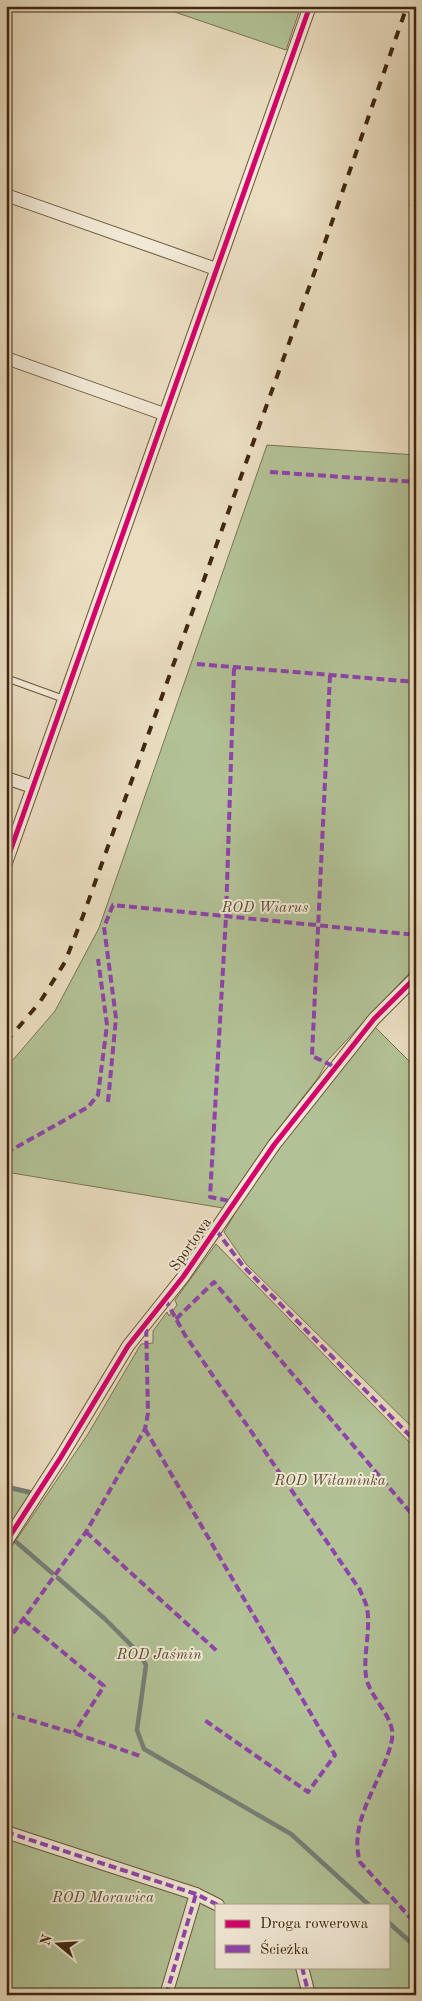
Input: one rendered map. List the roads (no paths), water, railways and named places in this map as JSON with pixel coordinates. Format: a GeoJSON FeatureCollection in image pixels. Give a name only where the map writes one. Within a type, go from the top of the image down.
{"type":"FeatureCollection","features":[{"type":"Feature","properties":{"kind":"street"},"geometry":{"type":"LineString","coordinates":[[6,863],[310,6]]}},
{"type":"Feature","properties":{"kind":"street"},"geometry":{"type":"LineString","coordinates":[[6,196],[216,269]]}},
{"type":"Feature","properties":{"kind":"street"},"geometry":{"type":"LineString","coordinates":[[6,358],[164,414]]}},
{"type":"Feature","properties":{"kind":"street"},"geometry":{"type":"LineString","coordinates":[[6,778],[33,787]]}},
{"type":"Feature","properties":{"kind":"street","name":"Sportowa"},"geometry":{"type":"LineString","coordinates":[[6,1542],[62,1457],[128,1346],[182,1277],[286,1129],[374,1019],[416,977]]}},
{"type":"Feature","properties":{"kind":"street"},"geometry":{"type":"LineString","coordinates":[[6,1832],[196,1894],[216,1904]]}},
{"type":"Feature","properties":{"kind":"street"},"geometry":{"type":"LineString","coordinates":[[166,1995],[196,1894]]}},
{"type":"Feature","properties":{"kind":"street"},"geometry":{"type":"LineString","coordinates":[[302,1968],[309,1995]]}},
{"type":"Feature","properties":{"kind":"lane"},"geometry":{"type":"LineString","coordinates":[[6,678],[64,699]]}},
{"type":"Feature","properties":{"kind":"waterway"},"geometry":{"type":"LineString","coordinates":[[6,1487],[32,1493]]}},
{"type":"Feature","properties":{"kind":"waterway"},"geometry":{"type":"LineString","coordinates":[[16,1536],[14,1540],[52,1573]]}},
{"type":"Feature","properties":{"kind":"waterway"},"geometry":{"type":"LineString","coordinates":[[58,1578],[105,1619],[139,1653],[146,1665],[137,1730],[144,1749],[291,1834],[368,1904]]}},
{"type":"Feature","properties":{"kind":"waterway"},"geometry":{"type":"LineString","coordinates":[[390,1924],[416,1947]]}},
{"type":"Feature","properties":{"kind":"railway"},"geometry":{"type":"LineString","coordinates":[[6,1042],[40,1002],[65,962],[83,916],[316,268],[407,6]]}},
{"type":"Feature","properties":{"kind":"park label","name":"ROD Wiarus"},"geometry":{"type":"Point","coordinates":[265,907]}},
{"type":"Feature","properties":{"kind":"park label","name":"ROD Witaminka"},"geometry":{"type":"Point","coordinates":[330,1480]}},
{"type":"Feature","properties":{"kind":"park label","name":"ROD Jaśmin"},"geometry":{"type":"Point","coordinates":[159,1654]}},
{"type":"Feature","properties":{"kind":"park label","name":"ROD Morawica"},"geometry":{"type":"Point","coordinates":[103,1897]}}]}
